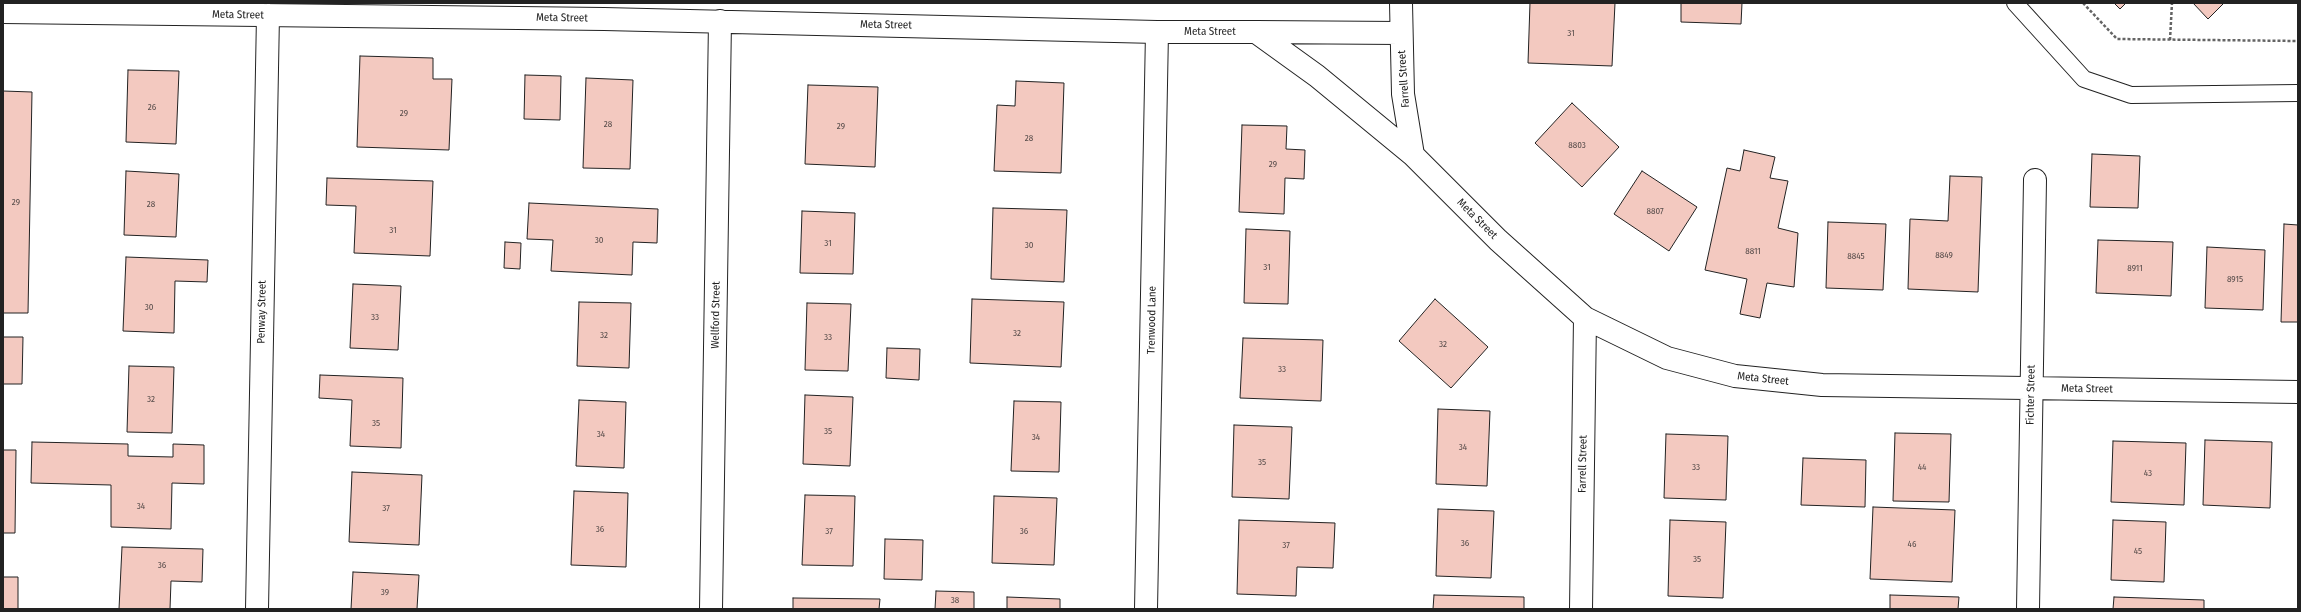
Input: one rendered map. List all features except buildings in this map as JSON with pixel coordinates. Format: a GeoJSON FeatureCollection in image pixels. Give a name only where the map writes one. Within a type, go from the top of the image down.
{"type":"FeatureCollection","features":[{"type":"Feature","properties":{"kind":"street","name":"Farrell Street"},"geometry":{"type":"LineString","coordinates":[[1401,3],[1400,33],[1403,94],[1413,155]]}},
{"type":"Feature","properties":{"kind":"street","name":"Meta Street"},"geometry":{"type":"LineString","coordinates":[[3,12],[268,15],[604,11],[720,21],[1157,32],[1256,32],[1317,76],[1413,155],[1498,240],[1585,318],[1667,358],[1735,376],[1822,385],[2298,392]]}},
{"type":"Feature","properties":{"kind":"street","name":"Penway Street"},"geometry":{"type":"LineString","coordinates":[[257,609],[268,15]]}},
{"type":"Feature","properties":{"kind":"street","name":"Wellford Street"},"geometry":{"type":"LineString","coordinates":[[711,609],[720,21]]}},
{"type":"Feature","properties":{"kind":"street","name":"Trenwood Lane"},"geometry":{"type":"LineString","coordinates":[[1146,609],[1157,32]]}},
{"type":"Feature","properties":{"kind":"street"},"geometry":{"type":"LineString","coordinates":[[1256,32],[1400,33]]}},
{"type":"Feature","properties":{"kind":"street","name":"Fichter Street"},"geometry":{"type":"LineString","coordinates":[[2028,609],[2036,180]]}},
{"type":"Feature","properties":{"kind":"street","name":"Farrell Street"},"geometry":{"type":"LineString","coordinates":[[1581,609],[1585,318]]}},
{"type":"Feature","properties":{"kind":"lane"},"geometry":{"type":"LineString","coordinates":[[2015,3],[2084,79],[2131,96],[2298,93]]}},
{"type":"Feature","properties":{"kind":"path"},"geometry":{"type":"LineString","coordinates":[[2083,3],[2117,39],[2298,41]]}},
{"type":"Feature","properties":{"kind":"path"},"geometry":{"type":"LineString","coordinates":[[2170,40],[2172,3]]}}]}
